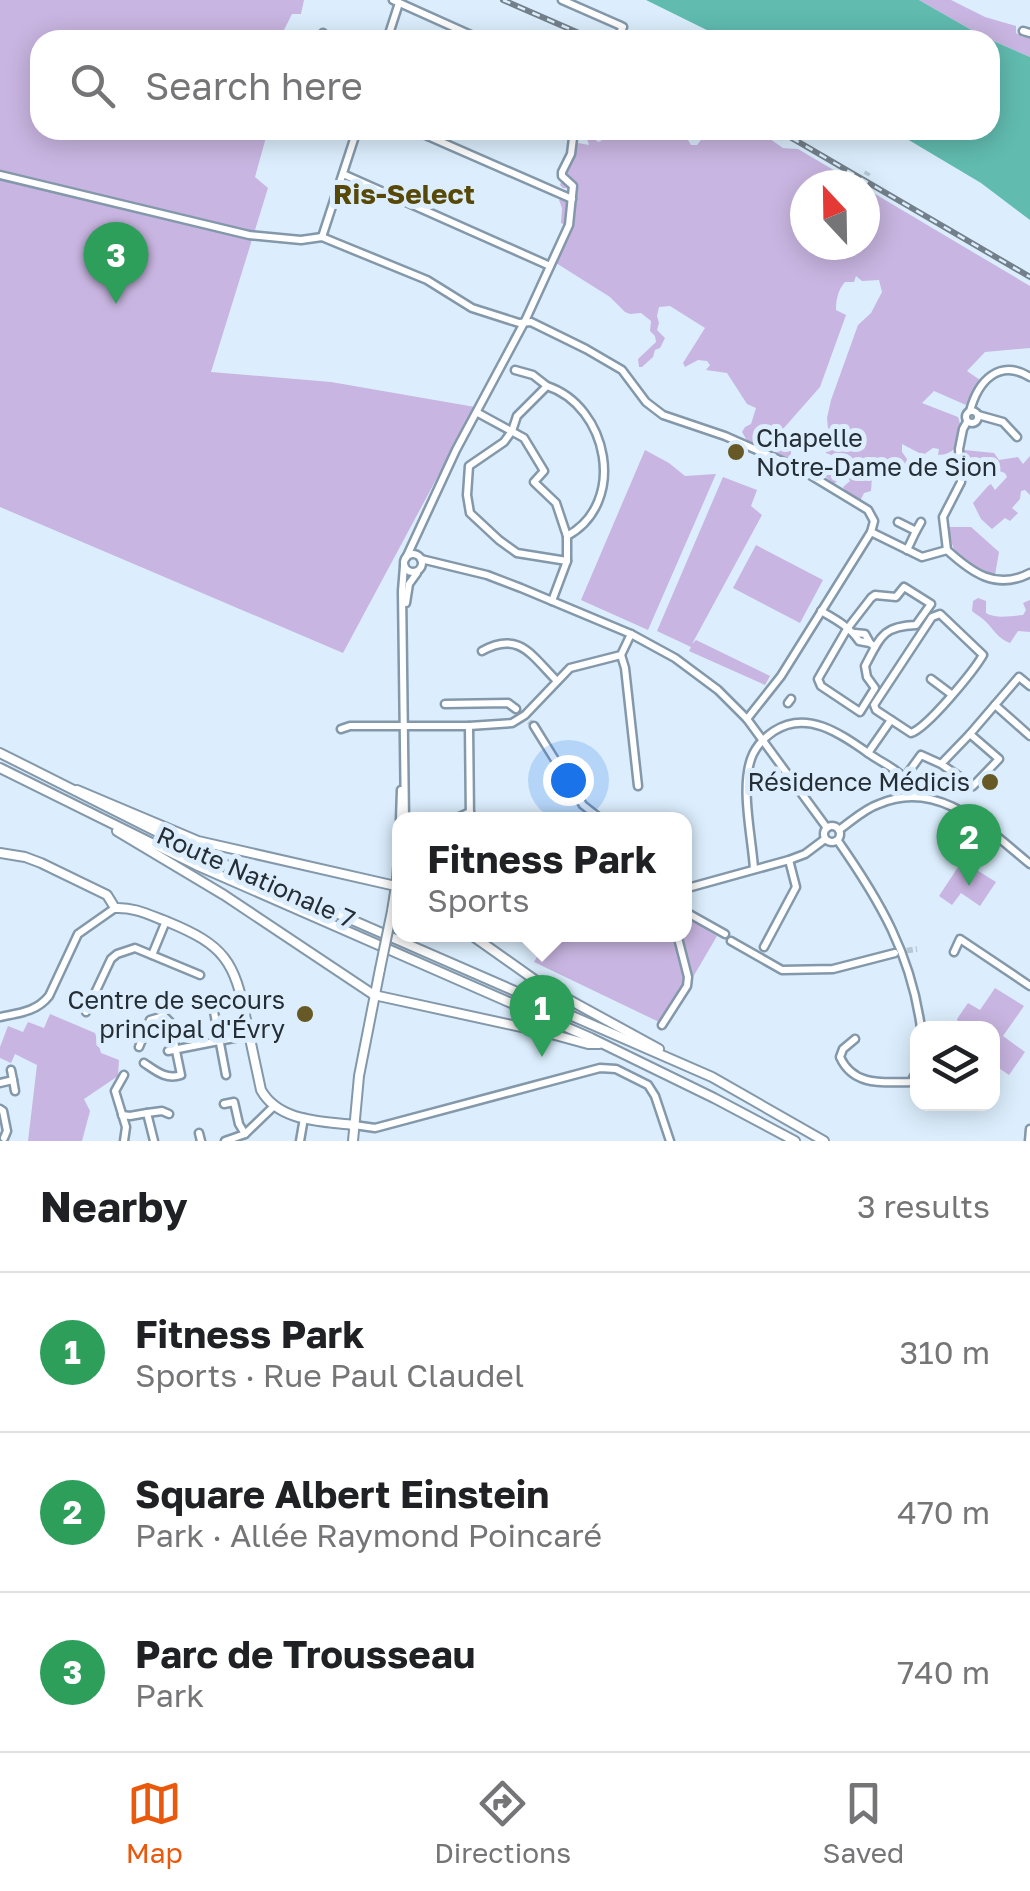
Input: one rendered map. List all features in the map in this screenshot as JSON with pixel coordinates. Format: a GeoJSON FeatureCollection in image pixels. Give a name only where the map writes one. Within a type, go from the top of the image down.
{"type":"FeatureCollection","features":[{"type":"Feature","properties":{"kind":"main road"},"geometry":{"type":"LineString","coordinates":[[0,753],[68,789],[82,790],[198,841],[392,883]]}},
{"type":"Feature","properties":{"kind":"main road"},"geometry":{"type":"LineString","coordinates":[[0,768],[83,810],[224,895],[374,995],[588,1044],[603,1044]]}},
{"type":"Feature","properties":{"kind":"main road","name":"Route Nationale 7"},"geometry":{"type":"LineString","coordinates":[[68,789],[220,862],[392,937]]}},
{"type":"Feature","properties":{"kind":"main road","name":"Route Nationale 7"},"geometry":{"type":"LineString","coordinates":[[83,810],[196,865],[603,1044],[795,1141]]}},
{"type":"Feature","properties":{"kind":"main road"},"geometry":{"type":"LineString","coordinates":[[0,853],[41,862],[107,896],[115,908],[131,908],[195,933],[211,944],[239,982],[262,1090],[274,1106],[289,1114],[354,1125]]}},
{"type":"Feature","properties":{"kind":"main road"},"geometry":{"type":"LineString","coordinates":[[352,1141],[359,1076],[392,911]]}},
{"type":"Feature","properties":{"kind":"main road","name":"Route Nationale 7"},"geometry":{"type":"LineString","coordinates":[[403,942],[712,1077],[824,1141]]}},
{"type":"Feature","properties":{"kind":"main road"},"geometry":{"type":"LineString","coordinates":[[481,942],[542,985],[600,1019],[712,1077]]}},
{"type":"Feature","properties":{"kind":"street"},"geometry":{"type":"LineString","coordinates":[[562,0],[621,30]]}},
{"type":"Feature","properties":{"kind":"street"},"geometry":{"type":"LineString","coordinates":[[389,30],[396,1],[460,30]]}},
{"type":"Feature","properties":{"kind":"street"},"geometry":{"type":"LineString","coordinates":[[322,237],[354,140]]}},
{"type":"Feature","properties":{"kind":"street"},"geometry":{"type":"LineString","coordinates":[[437,140],[572,199]]}},
{"type":"Feature","properties":{"kind":"street"},"geometry":{"type":"LineString","coordinates":[[403,812],[405,562],[456,450],[525,321],[569,225],[573,186],[562,172],[573,140]]}},
{"type":"Feature","properties":{"kind":"street"},"geometry":{"type":"LineString","coordinates":[[343,174],[550,266]]}},
{"type":"Feature","properties":{"kind":"street"},"geometry":{"type":"LineString","coordinates":[[0,175],[248,235],[301,240],[322,237],[428,280],[472,308],[519,324],[531,322],[586,349],[626,374],[646,402],[663,416],[725,436],[802,470],[868,510],[874,521],[864,549],[820,613],[784,677],[747,718]]}},
{"type":"Feature","properties":{"kind":"street"},"geometry":{"type":"LineString","coordinates":[[515,370],[533,375],[572,398],[599,437],[604,480],[582,527],[567,536]]}},
{"type":"Feature","properties":{"kind":"street"},"geometry":{"type":"LineString","coordinates":[[974,413],[982,384],[992,374],[1016,370],[1030,378]]}},
{"type":"Feature","properties":{"kind":"street"},"geometry":{"type":"LineString","coordinates":[[547,386],[517,416],[504,442],[468,466],[467,495],[470,513],[517,554],[566,561]]}},
{"type":"Feature","properties":{"kind":"street"},"geometry":{"type":"LineString","coordinates":[[478,413],[524,438],[544,472],[534,482],[556,502],[567,536],[566,561],[552,601]]}},
{"type":"Feature","properties":{"kind":"street"},"geometry":{"type":"LineString","coordinates":[[1017,437],[1004,422],[974,413],[965,416],[967,422],[958,449],[961,482],[943,516],[946,550],[983,577],[1005,580],[1030,573]]}},
{"type":"Feature","properties":{"kind":"street"},"geometry":{"type":"LineString","coordinates":[[898,522],[916,531]]}},
{"type":"Feature","properties":{"kind":"street"},"geometry":{"type":"LineString","coordinates":[[908,550],[921,522]]}},
{"type":"Feature","properties":{"kind":"street"},"geometry":{"type":"LineString","coordinates":[[871,532],[926,557],[946,550]]}},
{"type":"Feature","properties":{"kind":"street"},"geometry":{"type":"LineString","coordinates":[[404,619],[409,584],[420,570],[416,538]]}},
{"type":"Feature","properties":{"kind":"street"},"geometry":{"type":"LineString","coordinates":[[405,562],[412,554],[438,565],[487,575],[631,634],[691,668],[747,718],[827,828]]}},
{"type":"Feature","properties":{"kind":"street"},"geometry":{"type":"LineString","coordinates":[[405,562],[410,572],[438,565]]}},
{"type":"Feature","properties":{"kind":"street"},"geometry":{"type":"LineString","coordinates":[[904,587],[932,604],[916,626],[897,626],[873,645],[865,666],[875,688],[860,712],[837,692],[821,686],[818,679],[851,631],[875,595],[896,597],[904,587]]}},
{"type":"Feature","properties":{"kind":"street"},"geometry":{"type":"LineString","coordinates":[[820,613],[842,623],[859,641],[873,645]]}},
{"type":"Feature","properties":{"kind":"street"},"geometry":{"type":"LineString","coordinates":[[942,615],[983,654],[914,734],[891,720],[874,705],[932,617],[942,615]]}},
{"type":"Feature","properties":{"kind":"street"},"geometry":{"type":"LineString","coordinates":[[631,634],[620,655],[638,786]]}},
{"type":"Feature","properties":{"kind":"street"},"geometry":{"type":"LineString","coordinates":[[482,651],[495,644],[514,643],[557,681]]}},
{"type":"Feature","properties":{"kind":"street"},"geometry":{"type":"LineString","coordinates":[[342,729],[517,722],[570,668],[620,655]]}},
{"type":"Feature","properties":{"kind":"street"},"geometry":{"type":"LineString","coordinates":[[941,764],[1020,677],[1030,686]]}},
{"type":"Feature","properties":{"kind":"street"},"geometry":{"type":"LineString","coordinates":[[931,679],[951,694]]}},
{"type":"Feature","properties":{"kind":"street"},"geometry":{"type":"LineString","coordinates":[[445,704],[508,703],[516,709]]}},
{"type":"Feature","properties":{"kind":"street"},"geometry":{"type":"LineString","coordinates":[[995,705],[1030,736]]}},
{"type":"Feature","properties":{"kind":"street"},"geometry":{"type":"LineString","coordinates":[[868,753],[891,720]]}},
{"type":"Feature","properties":{"kind":"street"},"geometry":{"type":"LineString","coordinates":[[754,869],[747,785],[750,760],[764,739],[779,728],[813,722],[829,729],[904,778],[915,796]]}},
{"type":"Feature","properties":{"kind":"street"},"geometry":{"type":"LineString","coordinates":[[469,726],[470,812]]}},
{"type":"Feature","properties":{"kind":"street"},"geometry":{"type":"LineString","coordinates":[[534,726],[583,805],[592,812]]}},
{"type":"Feature","properties":{"kind":"street"},"geometry":{"type":"LineString","coordinates":[[904,778],[922,755],[973,786],[999,759],[970,734]]}},
{"type":"Feature","properties":{"kind":"street"},"geometry":{"type":"LineString","coordinates":[[839,830],[878,804],[915,796],[938,800],[953,805],[1030,864]]}},
{"type":"Feature","properties":{"kind":"street"},"geometry":{"type":"LineString","coordinates":[[950,843],[970,817]]}},
{"type":"Feature","properties":{"kind":"street"},"geometry":{"type":"LineString","coordinates":[[834,826],[839,830],[838,841],[826,839],[827,828],[834,826]]}},
{"type":"Feature","properties":{"kind":"street"},"geometry":{"type":"LineString","coordinates":[[692,886],[789,860],[826,839]]}},
{"type":"Feature","properties":{"kind":"street"},"geometry":{"type":"LineString","coordinates":[[838,841],[872,889],[900,947],[920,1021]]}},
{"type":"Feature","properties":{"kind":"street"},"geometry":{"type":"LineString","coordinates":[[764,947],[796,887],[789,860]]}},
{"type":"Feature","properties":{"kind":"street"},"geometry":{"type":"LineString","coordinates":[[0,1017],[43,1004],[78,934],[115,908]]}},
{"type":"Feature","properties":{"kind":"street"},"geometry":{"type":"LineString","coordinates":[[692,916],[782,970],[841,967],[895,952]]}},
{"type":"Feature","properties":{"kind":"street"},"geometry":{"type":"LineString","coordinates":[[152,955],[166,922]]}},
{"type":"Feature","properties":{"kind":"street"},"geometry":{"type":"LineString","coordinates":[[954,952],[960,939],[1030,986]]}},
{"type":"Feature","properties":{"kind":"street"},"geometry":{"type":"LineString","coordinates":[[662,1025],[688,986],[680,942]]}},
{"type":"Feature","properties":{"kind":"street"},"geometry":{"type":"LineString","coordinates":[[86,1012],[111,959],[134,948],[200,975]]}},
{"type":"Feature","properties":{"kind":"street"},"geometry":{"type":"LineString","coordinates":[[212,1001],[226,1074]]}},
{"type":"Feature","properties":{"kind":"street"},"geometry":{"type":"LineString","coordinates":[[139,1047],[150,1020],[164,1016],[170,1022],[172,1050],[181,1075],[173,1078],[144,1063]]}},
{"type":"Feature","properties":{"kind":"street"},"geometry":{"type":"LineString","coordinates":[[172,1050],[249,1035]]}},
{"type":"Feature","properties":{"kind":"street"},"geometry":{"type":"LineString","coordinates":[[855,1039],[840,1057],[848,1070],[870,1083],[910,1083]]}},
{"type":"Feature","properties":{"kind":"street"},"geometry":{"type":"LineString","coordinates":[[354,1125],[375,1128],[600,1068],[616,1069],[648,1086],[670,1141]]}},
{"type":"Feature","properties":{"kind":"street"},"geometry":{"type":"LineString","coordinates":[[11,1070],[15,1091]]}},
{"type":"Feature","properties":{"kind":"street"},"geometry":{"type":"LineString","coordinates":[[124,1075],[114,1091],[126,1126],[124,1141]]}},
{"type":"Feature","properties":{"kind":"street"},"geometry":{"type":"LineString","coordinates":[[0,1083],[13,1080]]}},
{"type":"Feature","properties":{"kind":"street"},"geometry":{"type":"LineString","coordinates":[[224,1104],[234,1102],[241,1138]]}},
{"type":"Feature","properties":{"kind":"street"},"geometry":{"type":"LineString","coordinates":[[154,1141],[150,1112],[158,1103]]}},
{"type":"Feature","properties":{"kind":"street"},"geometry":{"type":"LineString","coordinates":[[225,1141],[241,1138],[274,1106]]}},
{"type":"Feature","properties":{"kind":"street"},"geometry":{"type":"LineString","coordinates":[[0,1110],[7,1132],[5,1138]]}},
{"type":"Feature","properties":{"kind":"street"},"geometry":{"type":"LineString","coordinates":[[122,1114],[162,1110],[169,1114]]}},
{"type":"Feature","properties":{"kind":"street"},"geometry":{"type":"LineString","coordinates":[[300,1141],[304,1117]]}},
{"type":"Feature","properties":{"kind":"street"},"geometry":{"type":"LineString","coordinates":[[1029,1141],[1030,1129]]}},
{"type":"Feature","properties":{"kind":"shaded area"},"geometry":{"type":"Polygon","coordinates":[[[0,0],[304,0],[301,14],[292,14],[284,30],[30,30],[30,140],[265,140],[255,177],[268,188],[211,372],[331,382],[475,407],[343,653],[0,507],[0,0]]]}},
{"type":"Feature","properties":{"kind":"shaded area"},"geometry":{"type":"Polygon","coordinates":[[[646,0],[919,0],[972,30],[707,30],[646,0]]]}},
{"type":"Feature","properties":{"kind":"shaded area"},"geometry":{"type":"Polygon","coordinates":[[[919,0],[951,0],[985,17],[1016,26],[1016,33],[1023,37],[1030,34],[1030,57],[1000,44],[1000,30],[972,30],[919,0]]]}},
{"type":"Feature","properties":{"kind":"shaded area"},"geometry":{"type":"Polygon","coordinates":[[[1000,44],[1030,57],[1030,220],[981,183],[909,140],[1000,140],[1000,44]]]}},
{"type":"Feature","properties":{"kind":"shaded area"},"geometry":{"type":"Polygon","coordinates":[[[688,140],[697,145],[701,140],[771,140],[783,148],[798,149],[834,170],[790,170],[790,260],[880,260],[880,197],[1030,286],[1030,348],[985,352],[967,371],[980,380],[966,405],[934,391],[922,403],[958,417],[960,437],[955,448],[938,455],[939,449],[933,448],[923,455],[902,444],[906,464],[899,468],[887,464],[882,474],[872,477],[871,491],[864,493],[860,501],[851,500],[843,487],[850,481],[850,462],[826,453],[825,444],[816,439],[829,438],[827,418],[831,400],[858,325],[871,313],[882,292],[879,280],[862,281],[856,276],[854,282],[843,285],[836,310],[846,315],[820,387],[783,429],[794,432],[791,456],[834,475],[839,479],[834,484],[820,472],[811,474],[750,446],[742,432],[751,424],[756,408],[747,404],[727,373],[706,370],[710,365],[707,361],[698,360],[685,367],[683,363],[705,328],[670,306],[659,307],[657,330],[665,338],[653,357],[639,367],[638,359],[656,342],[650,331],[651,321],[641,313],[625,312],[610,297],[556,263],[570,228],[561,223],[559,200],[573,193],[560,185],[569,159],[578,143],[688,140]]]}},
{"type":"Feature","properties":{"kind":"shaded area"},"geometry":{"type":"Polygon","coordinates":[[[645,450],[685,476],[716,474],[648,630],[581,600],[645,450]]]}},
{"type":"Feature","properties":{"kind":"shaded area"},"geometry":{"type":"Polygon","coordinates":[[[964,450],[994,453],[999,460],[1018,457],[1023,464],[1030,456],[1030,495],[1021,491],[1012,508],[1018,513],[1010,521],[1005,518],[992,529],[981,519],[973,503],[988,486],[991,484],[995,490],[1007,477],[979,458],[963,462],[964,450]]]}},
{"type":"Feature","properties":{"kind":"shaded area"},"geometry":{"type":"Polygon","coordinates":[[[723,477],[757,490],[751,506],[762,515],[692,644],[696,640],[770,676],[765,685],[689,651],[691,647],[657,631],[723,477]]]}},
{"type":"Feature","properties":{"kind":"shaded area"},"geometry":{"type":"Polygon","coordinates":[[[947,527],[971,527],[999,552],[995,575],[961,560],[947,527]]]}},
{"type":"Feature","properties":{"kind":"shaded area"},"geometry":{"type":"Polygon","coordinates":[[[756,545],[823,580],[800,623],[733,588],[756,545]]]}},
{"type":"Feature","properties":{"kind":"shaded area"},"geometry":{"type":"Polygon","coordinates":[[[1030,600],[1030,632],[1018,631],[1010,643],[1002,638],[972,611],[973,601],[986,601],[986,613],[998,617],[1023,615],[1023,603],[1030,600]]]}},
{"type":"Feature","properties":{"kind":"shaded area"},"geometry":{"type":"Polygon","coordinates":[[[962,861],[996,882],[980,906],[961,893],[952,905],[939,896],[962,861]]]}},
{"type":"Feature","properties":{"kind":"shaded area"},"geometry":{"type":"Polygon","coordinates":[[[692,920],[717,936],[693,977],[681,942],[692,942],[692,920]]]}},
{"type":"Feature","properties":{"kind":"shaded area"},"geometry":{"type":"Polygon","coordinates":[[[546,942],[676,942],[684,982],[659,1022],[534,962],[546,942]]]}},
{"type":"Feature","properties":{"kind":"shaded area"},"geometry":{"type":"Polygon","coordinates":[[[995,988],[1024,1006],[1003,1036],[1025,1052],[1009,1075],[1000,1069],[1000,1021],[957,1021],[968,1003],[980,1010],[995,988]]]}},
{"type":"Feature","properties":{"kind":"shaded area"},"geometry":{"type":"Polygon","coordinates":[[[50,1014],[95,1033],[101,1053],[119,1060],[118,1076],[84,1099],[90,1111],[82,1141],[28,1141],[37,1065],[15,1054],[11,1063],[0,1058],[8,1026],[23,1032],[28,1022],[44,1028],[50,1014]]]}},
{"type":"Feature","properties":{"kind":"tunnel"},"geometry":{"type":"LineString","coordinates":[[516,709],[534,726]]}},
{"type":"Feature","properties":{"kind":"tunnel"},"geometry":{"type":"LineString","coordinates":[[898,952],[917,949]]}},
{"type":"Feature","properties":{"kind":"railway"},"geometry":{"type":"LineString","coordinates":[[503,0],[572,30]]}},
{"type":"Feature","properties":{"kind":"railway"},"geometry":{"type":"LineString","coordinates":[[795,140],[1030,277]]}},
{"type":"Feature","properties":{"kind":"place","name":"Parc de Trousseau"},"geometry":{"type":"Point","coordinates":[116,304]}},
{"type":"Feature","properties":{"kind":"place","name":"Chapelle Notre-Dame de Sion"},"geometry":{"type":"Point","coordinates":[736,452]}},
{"type":"Feature","properties":{"kind":"place","name":"Résidence Médicis"},"geometry":{"type":"Point","coordinates":[990,782]}},
{"type":"Feature","properties":{"kind":"place","name":"Square Albert Einstein"},"geometry":{"type":"Point","coordinates":[969,886]}},
{"type":"Feature","properties":{"kind":"place","name":"Centre de secours principal d'Évry"},"geometry":{"type":"Point","coordinates":[305,1014]}},
{"type":"Feature","properties":{"kind":"place","name":"Fitness Park"},"geometry":{"type":"Point","coordinates":[542,1057]}},
{"type":"Feature","properties":{"kind":"district","name":"Ris-Select"},"geometry":{"type":"Point","coordinates":[404,194]}}]}
